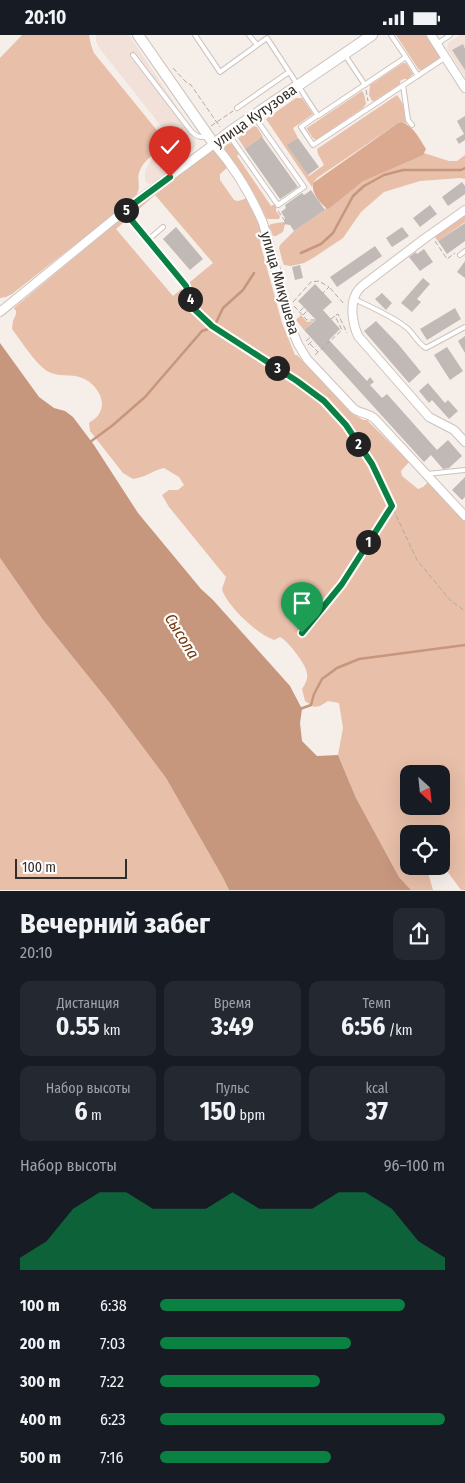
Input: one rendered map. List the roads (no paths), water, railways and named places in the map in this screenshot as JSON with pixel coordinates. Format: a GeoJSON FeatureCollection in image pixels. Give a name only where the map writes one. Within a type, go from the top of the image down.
{"type":"FeatureCollection","features":[{"type":"Feature","properties":{"kind":"street"},"geometry":{"type":"LineString","coordinates":[[138,35],[210,136]]}},
{"type":"Feature","properties":{"kind":"street","name":"улица Кутузова"},"geometry":{"type":"LineString","coordinates":[[0,312],[124,211],[210,136],[225,132],[254,115],[372,35]]}},
{"type":"Feature","properties":{"kind":"street"},"geometry":{"type":"LineString","coordinates":[[431,35],[465,88]]}},
{"type":"Feature","properties":{"kind":"street","name":"улица Микушева"},"geometry":{"type":"LineString","coordinates":[[210,136],[244,185],[260,216],[295,337],[307,359],[354,409],[360,413],[371,415],[465,516]]}},
{"type":"Feature","properties":{"kind":"street"},"geometry":{"type":"LineString","coordinates":[[465,210],[362,286],[355,294],[354,299],[355,329],[358,336],[429,417],[454,430],[465,442]]}},
{"type":"Feature","properties":{"kind":"lane"},"geometry":{"type":"LineString","coordinates":[[195,35],[220,72],[267,38],[319,115]]}},
{"type":"Feature","properties":{"kind":"lane"},"geometry":{"type":"LineString","coordinates":[[249,35],[257,45]]}},
{"type":"Feature","properties":{"kind":"lane"},"geometry":{"type":"LineString","coordinates":[[390,35],[418,76]]}},
{"type":"Feature","properties":{"kind":"lane"},"geometry":{"type":"LineString","coordinates":[[437,44],[450,35]]}},
{"type":"Feature","properties":{"kind":"lane"},"geometry":{"type":"LineString","coordinates":[[344,54],[365,85]]}},
{"type":"Feature","properties":{"kind":"lane"},"geometry":{"type":"LineString","coordinates":[[133,55],[197,137],[210,136]]}},
{"type":"Feature","properties":{"kind":"lane"},"geometry":{"type":"LineString","coordinates":[[406,57],[301,127],[314,145],[446,57]]}},
{"type":"Feature","properties":{"kind":"lane"},"geometry":{"type":"LineString","coordinates":[[237,108],[289,72]]}},
{"type":"Feature","properties":{"kind":"lane"},"geometry":{"type":"LineString","coordinates":[[403,85],[408,120],[412,125]]}},
{"type":"Feature","properties":{"kind":"lane"},"geometry":{"type":"LineString","coordinates":[[164,96],[175,89]]}},
{"type":"Feature","properties":{"kind":"lane"},"geometry":{"type":"LineString","coordinates":[[225,132],[278,205],[304,187],[254,115]]}},
{"type":"Feature","properties":{"kind":"lane"},"geometry":{"type":"LineString","coordinates":[[124,211],[186,286]]}},
{"type":"Feature","properties":{"kind":"lane"},"geometry":{"type":"LineString","coordinates":[[148,240],[162,227]]}},
{"type":"Feature","properties":{"kind":"lane"},"geometry":{"type":"LineString","coordinates":[[460,255],[465,251]]}},
{"type":"Feature","properties":{"kind":"lane"},"geometry":{"type":"LineString","coordinates":[[354,299],[405,326],[422,346],[426,348],[465,327]]}},
{"type":"Feature","properties":{"kind":"lane"},"geometry":{"type":"LineString","coordinates":[[427,474],[465,470]]}},
{"type":"Feature","properties":{"kind":"water","name":"Сысола"},"geometry":{"type":"Polygon","coordinates":[[[0,343],[39,397],[54,408],[65,411],[73,417],[94,445],[138,513],[201,589],[290,686],[302,709],[300,723],[302,741],[317,756],[338,755],[356,798],[399,877],[411,890],[229,890],[166,778],[109,702],[43,620],[0,558],[0,343]]]}},
{"type":"Feature","properties":{"kind":"waterway"},"geometry":{"type":"LineString","coordinates":[[301,253],[321,244],[333,233],[353,196],[364,186],[384,175],[403,170],[461,170],[465,168]]}},
{"type":"Feature","properties":{"kind":"waterway"},"geometry":{"type":"LineString","coordinates":[[90,442],[145,397],[202,331],[214,327],[223,308],[243,290],[254,273]]}},
{"type":"Feature","properties":{"kind":"waterway"},"geometry":{"type":"LineString","coordinates":[[300,709],[311,705],[314,694],[322,679],[337,668],[359,659],[465,645]]}}]}
